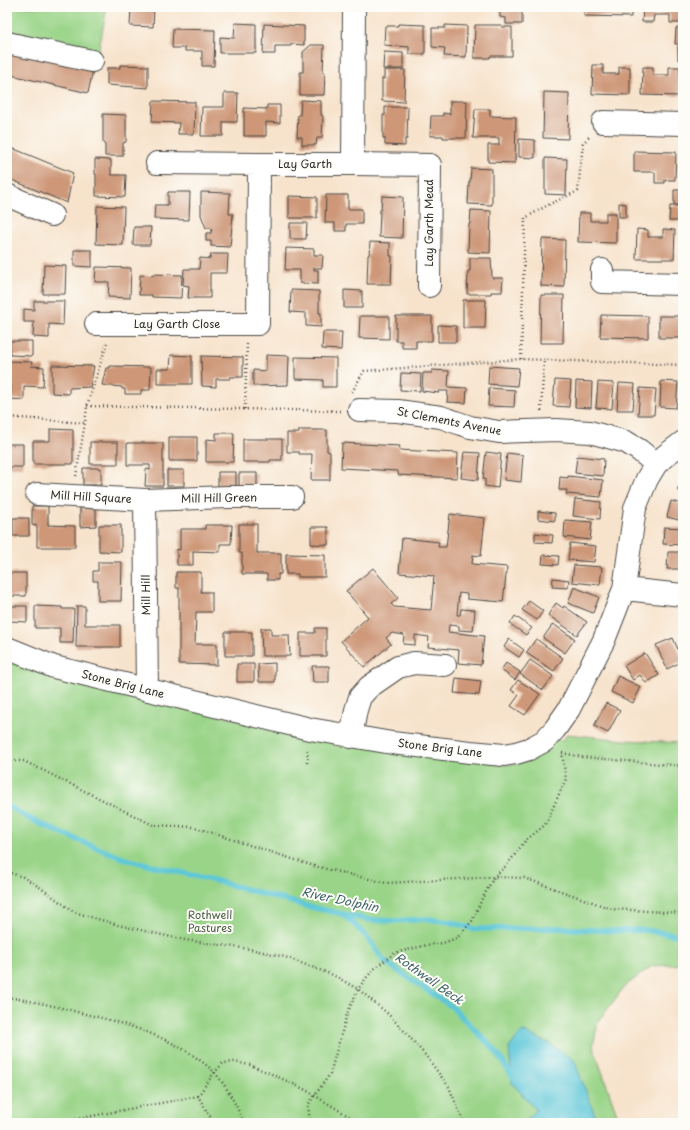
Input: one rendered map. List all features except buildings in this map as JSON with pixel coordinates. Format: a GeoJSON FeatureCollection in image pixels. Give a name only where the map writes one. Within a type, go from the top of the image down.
{"type":"FeatureCollection","features":[{"type":"Feature","properties":{"kind":"street"},"geometry":{"type":"LineString","coordinates":[[353,164],[354,7]]}},
{"type":"Feature","properties":{"kind":"street"},"geometry":{"type":"LineString","coordinates":[[7,43],[92,61]]}},
{"type":"Feature","properties":{"kind":"street"},"geometry":{"type":"LineString","coordinates":[[603,122],[683,124]]}},
{"type":"Feature","properties":{"kind":"street","name":"Lay Garth"},"geometry":{"type":"LineString","coordinates":[[157,163],[353,164]]}},
{"type":"Feature","properties":{"kind":"street"},"geometry":{"type":"LineString","coordinates":[[253,324],[259,164]]}},
{"type":"Feature","properties":{"kind":"street","name":"Lay Garth Mead"},"geometry":{"type":"LineString","coordinates":[[353,164],[430,165],[429,286]]}},
{"type":"Feature","properties":{"kind":"street"},"geometry":{"type":"LineString","coordinates":[[7,195],[52,215]]}},
{"type":"Feature","properties":{"kind":"street"},"geometry":{"type":"LineString","coordinates":[[602,270],[602,282],[683,284]]}},
{"type":"Feature","properties":{"kind":"street","name":"Lay Garth Close"},"geometry":{"type":"LineString","coordinates":[[105,324],[253,324]]}},
{"type":"Feature","properties":{"kind":"street","name":"St Clements Avenue"},"geometry":{"type":"LineString","coordinates":[[361,403],[441,417],[470,427],[499,432],[556,430],[590,432],[626,442],[639,450],[656,464]]}},
{"type":"Feature","properties":{"kind":"street","name":"Stone Brig Lane"},"geometry":{"type":"LineString","coordinates":[[7,648],[54,667],[310,729],[470,752],[504,755],[516,753],[529,749],[544,741],[555,729],[569,709],[583,683],[604,640],[624,589],[635,508],[647,479],[656,464],[683,442]]}},
{"type":"Feature","properties":{"kind":"street","name":"Mill Hill Square"},"geometry":{"type":"LineString","coordinates":[[37,494],[145,500]]}},
{"type":"Feature","properties":{"kind":"street","name":"Mill Hill Green"},"geometry":{"type":"LineString","coordinates":[[145,500],[229,497],[292,497]]}},
{"type":"Feature","properties":{"kind":"street","name":"Mill Hill"},"geometry":{"type":"LineString","coordinates":[[145,500],[147,690]]}},
{"type":"Feature","properties":{"kind":"street"},"geometry":{"type":"LineString","coordinates":[[624,589],[683,595]]}},
{"type":"Feature","properties":{"kind":"street"},"geometry":{"type":"LineString","coordinates":[[351,736],[360,697],[369,687],[398,667],[414,663],[444,665]]}},
{"type":"Feature","properties":{"kind":"path"},"geometry":{"type":"LineString","coordinates":[[521,359],[525,218],[578,191],[583,143],[603,122]]}},
{"type":"Feature","properties":{"kind":"path"},"geometry":{"type":"LineString","coordinates":[[72,497],[87,406],[105,324]]}},
{"type":"Feature","properties":{"kind":"path"},"geometry":{"type":"LineString","coordinates":[[245,409],[253,324]]}},
{"type":"Feature","properties":{"kind":"path"},"geometry":{"type":"LineString","coordinates":[[87,406],[340,411],[361,403],[364,371],[521,359],[683,365]]}},
{"type":"Feature","properties":{"kind":"path"},"geometry":{"type":"LineString","coordinates":[[540,431],[544,360]]}},
{"type":"Feature","properties":{"kind":"path"},"geometry":{"type":"LineString","coordinates":[[7,417],[85,423]]}},
{"type":"Feature","properties":{"kind":"path"},"geometry":{"type":"LineString","coordinates":[[544,741],[562,753],[582,757],[683,766]]}},
{"type":"Feature","properties":{"kind":"path"},"geometry":{"type":"LineString","coordinates":[[310,1123],[308,1105],[330,1074],[347,1014],[358,990],[376,967],[396,953],[427,945],[443,943],[457,938],[463,933],[472,921],[494,877],[507,865],[525,841],[545,825],[566,779],[562,753]]}},
{"type":"Feature","properties":{"kind":"path"},"geometry":{"type":"LineString","coordinates":[[7,760],[24,761],[153,825],[194,827],[314,866],[386,883],[494,877],[524,878],[612,909],[683,913]]}},
{"type":"Feature","properties":{"kind":"path"},"geometry":{"type":"LineString","coordinates":[[7,872],[23,877],[74,912],[118,925],[186,940],[250,949],[285,957],[333,975],[358,990],[387,1013],[407,1034],[426,1056],[449,1087],[464,1123]]}},
{"type":"Feature","properties":{"kind":"path"},"geometry":{"type":"LineString","coordinates":[[7,997],[36,1001],[108,1019],[150,1033],[191,1054],[214,1073],[233,1100],[244,1123]]}},
{"type":"Feature","properties":{"kind":"path"},"geometry":{"type":"LineString","coordinates":[[69,1123],[71,1120],[198,1096],[223,1063],[234,1062],[256,1068],[304,1089],[360,1123]]}},
{"type":"Feature","properties":{"kind":"path"},"geometry":{"type":"LineString","coordinates":[[198,1096],[214,1123]]}},
{"type":"Feature","properties":{"kind":"green space"},"geometry":{"type":"Polygon","coordinates":[[[7,7],[107,7],[98,53],[7,30],[7,7]]]}},
{"type":"Feature","properties":{"kind":"green space","name":"Rothwell Pastures"},"geometry":{"type":"Polygon","coordinates":[[[7,660],[68,682],[130,698],[257,722],[505,765],[522,762],[534,757],[557,739],[563,740],[567,734],[624,740],[683,743],[683,964],[652,966],[625,986],[598,1022],[593,1046],[620,1123],[7,1123],[7,660]]]}},
{"type":"Feature","properties":{"kind":"water"},"geometry":{"type":"Polygon","coordinates":[[[522,1031],[550,1044],[574,1060],[598,1123],[523,1123],[536,1110],[512,1083],[509,1048],[522,1031]]]}},
{"type":"Feature","properties":{"kind":"waterway","name":"River Dolphin"},"geometry":{"type":"LineString","coordinates":[[7,805],[28,818],[58,832],[125,859],[224,883],[306,906],[370,920],[393,921],[428,919],[451,922],[474,929],[559,928],[612,931],[644,930],[683,936]]}},
{"type":"Feature","properties":{"kind":"waterway","name":"Rothwell Beck"},"geometry":{"type":"LineString","coordinates":[[343,914],[366,936],[385,962],[452,1007],[494,1049],[515,1080]]}}]}
